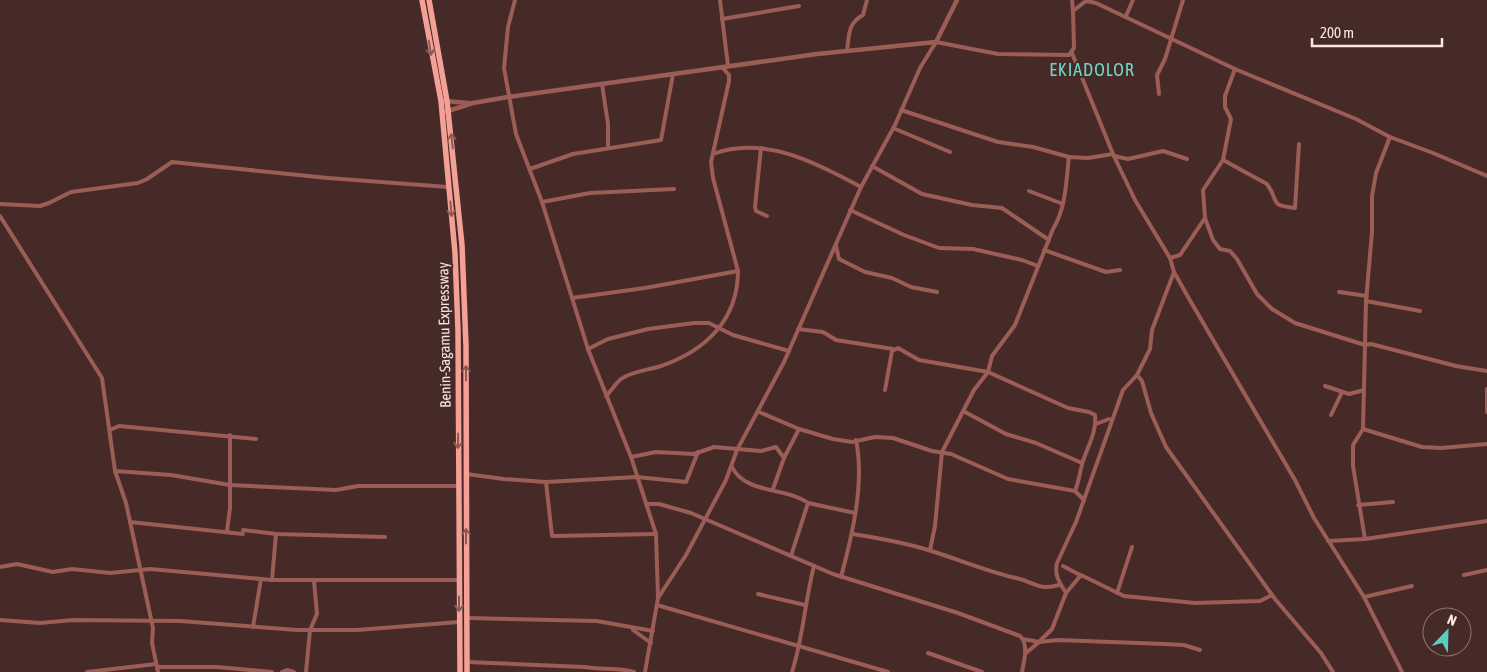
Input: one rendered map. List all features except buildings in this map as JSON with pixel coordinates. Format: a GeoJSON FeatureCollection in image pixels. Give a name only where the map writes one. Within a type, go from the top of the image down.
{"type":"FeatureCollection","features":[{"type":"Feature","properties":{"kind":"highway"},"geometry":{"type":"LineString","coordinates":[[422,0],[444,101]]}},
{"type":"Feature","properties":{"kind":"highway"},"geometry":{"type":"LineString","coordinates":[[429,0],[462,245],[466,346],[467,672]]}},
{"type":"Feature","properties":{"kind":"highway","name":"Benin-Sagamu Expressway"},"geometry":{"type":"LineString","coordinates":[[445,112],[448,187],[455,253],[458,330],[460,672]]}},
{"type":"Feature","properties":{"kind":"street"},"geometry":{"type":"LineString","coordinates":[[515,0],[508,27],[504,68],[516,134],[542,202],[588,349],[631,457],[656,534],[658,598],[645,672]]}},
{"type":"Feature","properties":{"kind":"street"},"geometry":{"type":"LineString","coordinates":[[720,0],[728,66]]}},
{"type":"Feature","properties":{"kind":"street"},"geometry":{"type":"LineString","coordinates":[[847,51],[850,27],[855,19],[863,15],[867,0]]}},
{"type":"Feature","properties":{"kind":"street"},"geometry":{"type":"LineString","coordinates":[[1072,0],[1072,53],[1114,155],[1148,222],[1170,258],[1174,272],[1328,541],[1364,597],[1402,672]]}},
{"type":"Feature","properties":{"kind":"street"},"geometry":{"type":"LineString","coordinates":[[1126,16],[1134,0]]}},
{"type":"Feature","properties":{"kind":"street"},"geometry":{"type":"LineString","coordinates":[[1159,94],[1157,75],[1165,59],[1183,0]]}},
{"type":"Feature","properties":{"kind":"street"},"geometry":{"type":"LineString","coordinates":[[658,598],[686,555],[732,467],[737,450],[759,412],[788,351],[861,187],[893,128],[920,68],[936,42],[956,1]]}},
{"type":"Feature","properties":{"kind":"street"},"geometry":{"type":"LineString","coordinates":[[1073,11],[1085,1],[1126,16],[1235,69],[1356,119],[1390,137],[1434,153],[1487,176]]}},
{"type":"Feature","properties":{"kind":"street"},"geometry":{"type":"LineString","coordinates":[[722,19],[799,6]]}},
{"type":"Feature","properties":{"kind":"street"},"geometry":{"type":"LineString","coordinates":[[445,112],[473,103],[508,97],[728,66],[936,42],[998,54],[1069,55],[1072,53]]}},
{"type":"Feature","properties":{"kind":"street"},"geometry":{"type":"LineString","coordinates":[[606,396],[621,379],[664,365],[702,346],[720,329],[738,282],[738,271],[713,178],[713,154],[729,80],[729,75],[722,67]]}},
{"type":"Feature","properties":{"kind":"street"},"geometry":{"type":"LineString","coordinates":[[1235,69],[1225,96],[1225,107],[1231,119],[1223,160],[1203,190],[1205,218],[1213,240],[1220,249],[1230,251],[1237,259],[1262,302],[1295,323],[1364,345],[1371,344],[1456,366],[1487,371]]}},
{"type":"Feature","properties":{"kind":"street"},"geometry":{"type":"LineString","coordinates":[[530,169],[573,154],[661,140],[673,74]]}},
{"type":"Feature","properties":{"kind":"street"},"geometry":{"type":"LineString","coordinates":[[602,84],[608,124],[608,147]]}},
{"type":"Feature","properties":{"kind":"street"},"geometry":{"type":"LineString","coordinates":[[444,101],[473,103]]}},
{"type":"Feature","properties":{"kind":"street"},"geometry":{"type":"LineString","coordinates":[[902,110],[998,142],[1033,147],[1069,157],[1088,158],[1114,155],[1128,159],[1163,151],[1188,159]]}},
{"type":"Feature","properties":{"kind":"street"},"geometry":{"type":"LineString","coordinates":[[893,128],[950,152]]}},
{"type":"Feature","properties":{"kind":"street"},"geometry":{"type":"LineString","coordinates":[[1365,540],[1353,466],[1353,445],[1363,429],[1364,345],[1372,196],[1376,173],[1390,137]]}},
{"type":"Feature","properties":{"kind":"street"},"geometry":{"type":"LineString","coordinates":[[1223,160],[1268,184],[1274,201],[1280,206],[1295,208],[1299,144]]}},
{"type":"Feature","properties":{"kind":"street"},"geometry":{"type":"LineString","coordinates":[[761,148],[755,207],[756,211],[767,216]]}},
{"type":"Feature","properties":{"kind":"street"},"geometry":{"type":"LineString","coordinates":[[713,154],[725,149],[768,148],[833,172],[861,187]]}},
{"type":"Feature","properties":{"kind":"street"},"geometry":{"type":"LineString","coordinates":[[930,550],[935,526],[942,452],[965,412],[974,390],[988,372],[992,356],[1015,325],[1044,250],[1059,218],[1063,204],[1069,157]]}},
{"type":"Feature","properties":{"kind":"street"},"geometry":{"type":"LineString","coordinates":[[0,204],[40,206],[50,204],[71,192],[138,183],[146,180],[172,162],[328,178],[448,187]]}},
{"type":"Feature","properties":{"kind":"street"},"geometry":{"type":"LineString","coordinates":[[872,166],[922,194],[972,206],[1002,208],[1049,240]]}},
{"type":"Feature","properties":{"kind":"street"},"geometry":{"type":"LineString","coordinates":[[542,202],[590,193],[674,189]]}},
{"type":"Feature","properties":{"kind":"street"},"geometry":{"type":"LineString","coordinates":[[1029,191],[1063,204]]}},
{"type":"Feature","properties":{"kind":"street"},"geometry":{"type":"LineString","coordinates":[[850,210],[904,235],[939,248],[972,249],[1022,260],[1038,266]]}},
{"type":"Feature","properties":{"kind":"street"},"geometry":{"type":"LineString","coordinates":[[0,216],[102,378],[115,471],[130,522],[151,622],[158,672]]}},
{"type":"Feature","properties":{"kind":"street"},"geometry":{"type":"LineString","coordinates":[[1170,258],[1180,255],[1205,218]]}},
{"type":"Feature","properties":{"kind":"street"},"geometry":{"type":"LineString","coordinates":[[836,246],[839,259],[845,264],[874,275],[892,278],[911,288],[937,292]]}},
{"type":"Feature","properties":{"kind":"street"},"geometry":{"type":"LineString","coordinates":[[1044,250],[1106,272],[1120,270]]}},
{"type":"Feature","properties":{"kind":"street"},"geometry":{"type":"LineString","coordinates":[[572,298],[645,288],[738,271]]}},
{"type":"Feature","properties":{"kind":"street"},"geometry":{"type":"LineString","coordinates":[[1066,593],[1059,585],[1056,568],[1057,562],[1084,500],[1118,402],[1124,390],[1137,375],[1150,349],[1153,340],[1152,330],[1174,272]]}},
{"type":"Feature","properties":{"kind":"street"},"geometry":{"type":"LineString","coordinates":[[1338,292],[1420,311]]}},
{"type":"Feature","properties":{"kind":"street"},"geometry":{"type":"LineString","coordinates":[[588,349],[608,339],[648,329],[709,323],[745,339],[788,351]]}},
{"type":"Feature","properties":{"kind":"street"},"geometry":{"type":"LineString","coordinates":[[798,329],[823,332],[836,340],[904,350],[919,360],[988,372],[1068,408],[1095,415],[1096,424],[1082,463],[1081,476],[1075,491]]}},
{"type":"Feature","properties":{"kind":"street"},"geometry":{"type":"LineString","coordinates":[[885,390],[893,349]]}},
{"type":"Feature","properties":{"kind":"street"},"geometry":{"type":"LineString","coordinates":[[1137,375],[1142,381],[1152,413],[1166,446],[1200,497],[1272,595],[1321,653],[1333,672]]}},
{"type":"Feature","properties":{"kind":"street"},"geometry":{"type":"LineString","coordinates":[[1325,386],[1349,394],[1364,390]]}},
{"type":"Feature","properties":{"kind":"street"},"geometry":{"type":"LineString","coordinates":[[1487,389],[1487,412]]}},
{"type":"Feature","properties":{"kind":"street"},"geometry":{"type":"LineString","coordinates":[[1331,415],[1342,392]]}},
{"type":"Feature","properties":{"kind":"street"},"geometry":{"type":"LineString","coordinates":[[759,412],[799,429],[833,438],[856,440],[893,438],[932,451],[942,452],[1008,478],[1075,491],[1084,500]]}},
{"type":"Feature","properties":{"kind":"street"},"geometry":{"type":"LineString","coordinates":[[965,412],[1006,434],[1036,443],[1082,463]]}},
{"type":"Feature","properties":{"kind":"street"},"geometry":{"type":"LineString","coordinates":[[1096,424],[1109,419]]}},
{"type":"Feature","properties":{"kind":"street"},"geometry":{"type":"LineString","coordinates":[[110,430],[119,426],[230,435],[256,439]]}},
{"type":"Feature","properties":{"kind":"street"},"geometry":{"type":"LineString","coordinates":[[773,489],[784,458],[799,429]]}},
{"type":"Feature","properties":{"kind":"street"},"geometry":{"type":"LineString","coordinates":[[1363,429],[1422,447],[1441,448],[1487,444]]}},
{"type":"Feature","properties":{"kind":"street"},"geometry":{"type":"LineString","coordinates":[[227,531],[230,485],[230,435]]}},
{"type":"Feature","properties":{"kind":"street"},"geometry":{"type":"LineString","coordinates":[[841,577],[853,534],[858,466],[856,440]]}},
{"type":"Feature","properties":{"kind":"street"},"geometry":{"type":"LineString","coordinates":[[631,457],[649,452],[685,454],[714,447],[761,451],[776,447],[784,458]]}},
{"type":"Feature","properties":{"kind":"street"},"geometry":{"type":"LineString","coordinates":[[466,474],[504,480],[546,482],[637,477],[686,482],[698,452]]}},
{"type":"Feature","properties":{"kind":"street"},"geometry":{"type":"LineString","coordinates":[[732,467],[736,476],[747,483],[773,489],[808,503],[855,513]]}},
{"type":"Feature","properties":{"kind":"street"},"geometry":{"type":"LineString","coordinates":[[115,471],[171,475],[230,485],[336,490],[358,486],[458,486]]}},
{"type":"Feature","properties":{"kind":"street"},"geometry":{"type":"LineString","coordinates":[[546,482],[552,536],[656,534]]}},
{"type":"Feature","properties":{"kind":"street"},"geometry":{"type":"LineString","coordinates":[[1358,504],[1394,502]]}},
{"type":"Feature","properties":{"kind":"street"},"geometry":{"type":"LineString","coordinates":[[791,556],[808,503]]}},
{"type":"Feature","properties":{"kind":"street"},"geometry":{"type":"LineString","coordinates":[[646,504],[674,508],[841,577],[958,613],[1023,639],[1040,642],[1058,640],[1184,645],[1200,650]]}},
{"type":"Feature","properties":{"kind":"street"},"geometry":{"type":"LineString","coordinates":[[1328,541],[1365,540],[1487,521]]}},
{"type":"Feature","properties":{"kind":"street"},"geometry":{"type":"LineString","coordinates":[[130,522],[276,534],[385,537]]}},
{"type":"Feature","properties":{"kind":"street"},"geometry":{"type":"LineString","coordinates":[[272,580],[276,534]]}},
{"type":"Feature","properties":{"kind":"street"},"geometry":{"type":"LineString","coordinates":[[853,534],[891,540],[930,550],[991,573],[1016,578],[1039,588],[1059,585]]}},
{"type":"Feature","properties":{"kind":"street"},"geometry":{"type":"LineString","coordinates":[[1117,594],[1132,547]]}},
{"type":"Feature","properties":{"kind":"street"},"geometry":{"type":"LineString","coordinates":[[0,567],[17,564],[53,572],[72,569],[110,573],[139,569],[272,580],[459,580]]}},
{"type":"Feature","properties":{"kind":"street"},"geometry":{"type":"LineString","coordinates":[[792,672],[799,646],[814,566]]}},
{"type":"Feature","properties":{"kind":"street"},"geometry":{"type":"LineString","coordinates":[[1062,566],[1117,594],[1195,603],[1260,601],[1272,595]]}},
{"type":"Feature","properties":{"kind":"street"},"geometry":{"type":"LineString","coordinates":[[1464,576],[1487,570]]}},
{"type":"Feature","properties":{"kind":"street"},"geometry":{"type":"LineString","coordinates":[[1026,653],[1052,629],[1066,593],[1076,579],[1082,576]]}},
{"type":"Feature","properties":{"kind":"street"},"geometry":{"type":"LineString","coordinates":[[254,627],[261,579]]}},
{"type":"Feature","properties":{"kind":"street"},"geometry":{"type":"LineString","coordinates":[[306,672],[310,630],[317,614],[314,581]]}},
{"type":"Feature","properties":{"kind":"street"},"geometry":{"type":"LineString","coordinates":[[1364,597],[1412,586]]}},
{"type":"Feature","properties":{"kind":"street"},"geometry":{"type":"LineString","coordinates":[[758,594],[805,606]]}},
{"type":"Feature","properties":{"kind":"street"},"geometry":{"type":"LineString","coordinates":[[657,605],[888,672]]}},
{"type":"Feature","properties":{"kind":"street"},"geometry":{"type":"LineString","coordinates":[[467,618],[597,621],[653,631]]}},
{"type":"Feature","properties":{"kind":"street"},"geometry":{"type":"LineString","coordinates":[[0,620],[40,623],[73,620],[180,621],[310,630],[357,630],[460,622]]}},
{"type":"Feature","properties":{"kind":"street"},"geometry":{"type":"LineString","coordinates":[[631,628],[651,643]]}},
{"type":"Feature","properties":{"kind":"street"},"geometry":{"type":"LineString","coordinates":[[1022,672],[1026,653],[1023,639]]}},
{"type":"Feature","properties":{"kind":"street"},"geometry":{"type":"LineString","coordinates":[[928,653],[982,672]]}},
{"type":"Feature","properties":{"kind":"street"},"geometry":{"type":"LineString","coordinates":[[467,662],[584,667],[601,670],[618,668],[634,672]]}},
{"type":"Feature","properties":{"kind":"street"},"geometry":{"type":"LineString","coordinates":[[87,672],[156,664],[158,667],[217,667],[272,672]]}},
{"type":"Feature","properties":{"kind":"street"},"geometry":{"type":"LineString","coordinates":[[282,672],[287,670],[294,672]]}},
{"type":"Feature","properties":{"kind":"district","name":"EKIADOLOR"},"geometry":{"type":"Point","coordinates":[1092,69]}}]}
